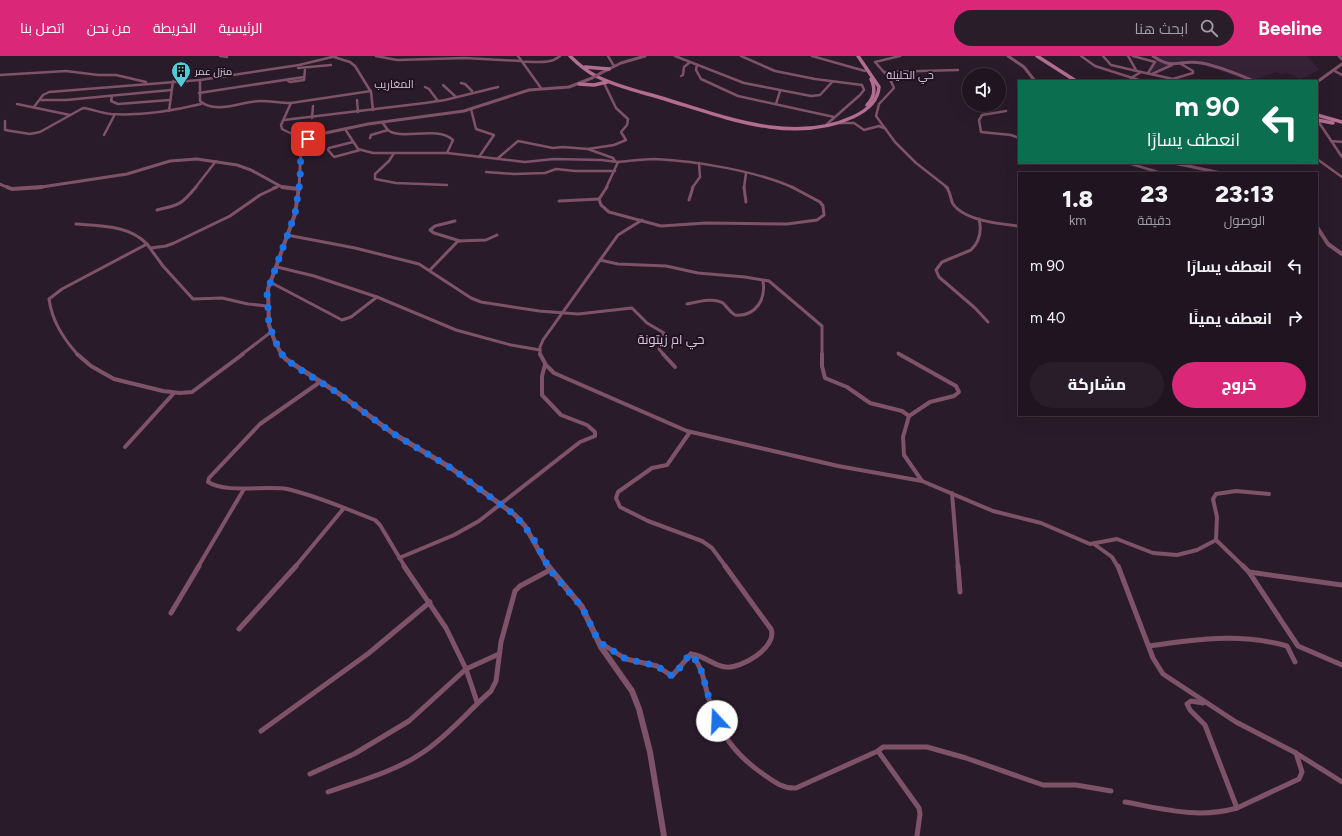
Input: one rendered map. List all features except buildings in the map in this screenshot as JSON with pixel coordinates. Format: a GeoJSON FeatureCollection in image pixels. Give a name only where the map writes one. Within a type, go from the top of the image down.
{"type":"FeatureCollection","features":[{"type":"Feature","properties":{"kind":"main road"},"geometry":{"type":"LineString","coordinates":[[570,56],[583,70],[606,82],[754,125],[788,129],[806,129],[850,120],[866,110],[876,101],[879,94],[879,87],[858,56]]}},
{"type":"Feature","properties":{"kind":"main road"},"geometry":{"type":"LineString","coordinates":[[575,56],[589,70],[611,81],[756,124],[798,128],[827,124],[847,118],[869,103],[875,91],[874,84],[854,56]]}},
{"type":"Feature","properties":{"kind":"main road"},"geometry":{"type":"LineString","coordinates":[[1037,56],[1078,80]]}},
{"type":"Feature","properties":{"kind":"main road"},"geometry":{"type":"LineString","coordinates":[[1042,56],[1045,60],[1075,80]]}},
{"type":"Feature","properties":{"kind":"main road"},"geometry":{"type":"LineString","coordinates":[[585,67],[609,69]]}},
{"type":"Feature","properties":{"kind":"main road"},"geometry":{"type":"LineString","coordinates":[[589,70],[592,67]]}},
{"type":"Feature","properties":{"kind":"main road"},"geometry":{"type":"LineString","coordinates":[[600,79],[600,84]]}},
{"type":"Feature","properties":{"kind":"main road"},"geometry":{"type":"LineString","coordinates":[[579,84],[590,85],[606,82]]}},
{"type":"Feature","properties":{"kind":"main road"},"geometry":{"type":"LineString","coordinates":[[1318,115],[1342,123]]}},
{"type":"Feature","properties":{"kind":"main road"},"geometry":{"type":"LineString","coordinates":[[1319,120],[1342,123]]}},
{"type":"Feature","properties":{"kind":"street"},"geometry":{"type":"LineString","coordinates":[[220,56],[227,57]]}},
{"type":"Feature","properties":{"kind":"street"},"geometry":{"type":"LineString","coordinates":[[34,107],[43,95],[48,92],[200,80],[300,66],[334,56],[353,64],[371,91],[373,110]]}},
{"type":"Feature","properties":{"kind":"street"},"geometry":{"type":"LineString","coordinates":[[376,56],[399,60],[465,58],[521,62],[552,60],[557,59],[560,56]]}},
{"type":"Feature","properties":{"kind":"street"},"geometry":{"type":"LineString","coordinates":[[399,60],[405,56]]}},
{"type":"Feature","properties":{"kind":"street"},"geometry":{"type":"LineString","coordinates":[[518,56],[541,88]]}},
{"type":"Feature","properties":{"kind":"street"},"geometry":{"type":"LineString","coordinates":[[608,56],[614,66]]}},
{"type":"Feature","properties":{"kind":"street"},"geometry":{"type":"LineString","coordinates":[[645,56],[634,58],[614,66],[579,84],[562,88],[541,88],[529,90],[471,109],[382,122],[316,135],[308,139],[303,144],[296,208],[277,267],[267,292],[267,306],[271,332],[282,355],[304,372],[394,434],[451,468],[500,504],[525,526],[550,570],[582,607],[599,642],[629,686],[638,706],[653,765],[664,836]]}},
{"type":"Feature","properties":{"kind":"street"},"geometry":{"type":"LineString","coordinates":[[675,56],[744,83],[816,97],[820,95],[833,81]]}},
{"type":"Feature","properties":{"kind":"street"},"geometry":{"type":"LineString","coordinates":[[741,56],[775,71],[859,84],[864,88],[853,102],[827,124]]}},
{"type":"Feature","properties":{"kind":"street"},"geometry":{"type":"LineString","coordinates":[[812,56],[865,71]]}},
{"type":"Feature","properties":{"kind":"street"},"geometry":{"type":"LineString","coordinates":[[900,56],[876,62],[885,72],[894,88],[885,95],[876,109],[875,114],[886,130],[916,163],[948,188],[951,196],[951,202],[956,208],[979,219],[1001,225],[1018,226]]}},
{"type":"Feature","properties":{"kind":"street"},"geometry":{"type":"LineString","coordinates":[[1008,56],[1024,67],[1034,80]]}},
{"type":"Feature","properties":{"kind":"street"},"geometry":{"type":"LineString","coordinates":[[1081,56],[1095,66],[1138,80]]}},
{"type":"Feature","properties":{"kind":"street"},"geometry":{"type":"LineString","coordinates":[[1103,56],[1110,64],[1141,72],[1174,78],[1193,73],[1193,71],[1180,64],[1165,62],[1155,58],[1132,56]]}},
{"type":"Feature","properties":{"kind":"street"},"geometry":{"type":"LineString","coordinates":[[1128,56],[1136,70]]}},
{"type":"Feature","properties":{"kind":"street"},"geometry":{"type":"LineString","coordinates":[[1339,56],[1342,59]]}},
{"type":"Feature","properties":{"kind":"street"},"geometry":{"type":"LineString","coordinates":[[1155,58],[1163,63],[1172,65]]}},
{"type":"Feature","properties":{"kind":"street"},"geometry":{"type":"LineString","coordinates":[[1148,73],[1155,58]]}},
{"type":"Feature","properties":{"kind":"street"},"geometry":{"type":"LineString","coordinates":[[199,93],[304,77],[306,68],[320,60]]}},
{"type":"Feature","properties":{"kind":"street"},"geometry":{"type":"LineString","coordinates":[[681,76],[683,75],[684,67],[690,62]]}},
{"type":"Feature","properties":{"kind":"street"},"geometry":{"type":"LineString","coordinates":[[1152,74],[1172,65],[1199,62],[1248,80]]}},
{"type":"Feature","properties":{"kind":"street"},"geometry":{"type":"LineString","coordinates":[[1318,81],[1342,64]]}},
{"type":"Feature","properties":{"kind":"street"},"geometry":{"type":"LineString","coordinates":[[280,71],[331,65]]}},
{"type":"Feature","properties":{"kind":"street"},"geometry":{"type":"LineString","coordinates":[[697,65],[696,68],[700,77],[706,82],[736,95],[834,117]]}},
{"type":"Feature","properties":{"kind":"street"},"geometry":{"type":"LineString","coordinates":[[885,72],[958,70]]}},
{"type":"Feature","properties":{"kind":"street"},"geometry":{"type":"LineString","coordinates":[[1334,70],[1342,75]]}},
{"type":"Feature","properties":{"kind":"street"},"geometry":{"type":"LineString","coordinates":[[0,75],[66,71],[116,76],[148,83]]}},
{"type":"Feature","properties":{"kind":"street"},"geometry":{"type":"LineString","coordinates":[[1132,78],[1141,72]]}},
{"type":"Feature","properties":{"kind":"street"},"geometry":{"type":"LineString","coordinates":[[200,80],[199,93],[201,104]]}},
{"type":"Feature","properties":{"kind":"street"},"geometry":{"type":"LineString","coordinates":[[169,111],[173,81]]}},
{"type":"Feature","properties":{"kind":"street"},"geometry":{"type":"LineString","coordinates":[[588,149],[590,147],[620,143],[626,140],[621,132],[627,125],[628,119],[616,108],[606,82]]}},
{"type":"Feature","properties":{"kind":"street"},"geometry":{"type":"LineString","coordinates":[[461,83],[465,84],[472,91]]}},
{"type":"Feature","properties":{"kind":"street"},"geometry":{"type":"LineString","coordinates":[[443,85],[456,97]]}},
{"type":"Feature","properties":{"kind":"street"},"geometry":{"type":"LineString","coordinates":[[425,87],[429,89],[438,101]]}},
{"type":"Feature","properties":{"kind":"street"},"geometry":{"type":"LineString","coordinates":[[284,120],[312,118],[438,101],[456,97],[472,91],[498,87]]}},
{"type":"Feature","properties":{"kind":"street"},"geometry":{"type":"LineString","coordinates":[[40,100],[66,100],[171,90]]}},
{"type":"Feature","properties":{"kind":"street"},"geometry":{"type":"LineString","coordinates":[[5,121],[5,130],[34,134],[84,108],[115,114],[169,111],[201,104],[213,108],[258,101],[291,103],[371,91]]}},
{"type":"Feature","properties":{"kind":"street"},"geometry":{"type":"LineString","coordinates":[[776,104],[780,91]]}},
{"type":"Feature","properties":{"kind":"street"},"geometry":{"type":"LineString","coordinates":[[112,96],[111,101],[118,104],[170,100]]}},
{"type":"Feature","properties":{"kind":"street"},"geometry":{"type":"LineString","coordinates":[[357,100],[358,112]]}},
{"type":"Feature","properties":{"kind":"street"},"geometry":{"type":"LineString","coordinates":[[291,103],[281,127],[285,131],[316,135]]}},
{"type":"Feature","properties":{"kind":"street"},"geometry":{"type":"LineString","coordinates":[[17,104],[71,115]]}},
{"type":"Feature","properties":{"kind":"street"},"geometry":{"type":"LineString","coordinates":[[312,106],[312,118]]}},
{"type":"Feature","properties":{"kind":"street"},"geometry":{"type":"LineString","coordinates":[[471,109],[476,129],[494,135],[479,157]]}},
{"type":"Feature","properties":{"kind":"street"},"geometry":{"type":"LineString","coordinates":[[1000,112],[982,115],[979,120],[981,132],[1011,135],[1018,138]]}},
{"type":"Feature","properties":{"kind":"street"},"geometry":{"type":"LineString","coordinates":[[104,135],[115,114]]}},
{"type":"Feature","properties":{"kind":"street"},"geometry":{"type":"LineString","coordinates":[[1319,120],[1322,128],[1342,156]]}},
{"type":"Feature","properties":{"kind":"street"},"geometry":{"type":"LineString","coordinates":[[382,122],[388,130]]}},
{"type":"Feature","properties":{"kind":"street"},"geometry":{"type":"LineString","coordinates":[[840,123],[854,123],[864,130],[880,126],[886,130]]}},
{"type":"Feature","properties":{"kind":"street"},"geometry":{"type":"LineString","coordinates":[[1318,127],[1322,128]]}},
{"type":"Feature","properties":{"kind":"street"},"geometry":{"type":"LineString","coordinates":[[345,129],[360,150]]}},
{"type":"Feature","properties":{"kind":"street"},"geometry":{"type":"LineString","coordinates":[[370,138],[371,135],[388,130],[398,133],[440,134],[449,136],[453,140],[447,153]]}},
{"type":"Feature","properties":{"kind":"street"},"geometry":{"type":"LineString","coordinates":[[498,160],[498,156],[518,141],[553,148],[566,147],[588,149],[614,158],[616,161]]}},
{"type":"Feature","properties":{"kind":"street"},"geometry":{"type":"LineString","coordinates":[[1331,141],[1342,142]]}},
{"type":"Feature","properties":{"kind":"street"},"geometry":{"type":"LineString","coordinates":[[353,142],[329,148],[328,150],[334,157],[360,150],[373,153],[447,153],[525,162],[554,159],[616,161],[654,159],[699,163],[746,173],[786,184],[813,197],[823,206],[823,216],[816,220],[788,224],[706,223],[665,226],[612,213],[605,209],[599,199]]}},
{"type":"Feature","properties":{"kind":"street"},"geometry":{"type":"LineString","coordinates":[[394,153],[389,161],[375,174],[375,179],[389,182],[447,186]]}},
{"type":"Feature","properties":{"kind":"street"},"geometry":{"type":"LineString","coordinates":[[0,184],[12,189],[27,189],[128,174],[173,161],[196,159],[216,161],[247,168],[279,186],[289,189],[298,189]]}},
{"type":"Feature","properties":{"kind":"street"},"geometry":{"type":"LineString","coordinates":[[1318,160],[1342,177]]}},
{"type":"Feature","properties":{"kind":"street"},"geometry":{"type":"LineString","coordinates":[[157,210],[178,205],[185,200],[216,161]]}},
{"type":"Feature","properties":{"kind":"street"},"geometry":{"type":"LineString","coordinates":[[599,199],[615,171],[616,161]]}},
{"type":"Feature","properties":{"kind":"street"},"geometry":{"type":"LineString","coordinates":[[689,200],[693,185],[700,177],[699,163]]}},
{"type":"Feature","properties":{"kind":"street"},"geometry":{"type":"LineString","coordinates":[[1131,164],[1158,172]]}},
{"type":"Feature","properties":{"kind":"street"},"geometry":{"type":"LineString","coordinates":[[1179,164],[1216,172]]}},
{"type":"Feature","properties":{"kind":"street"},"geometry":{"type":"LineString","coordinates":[[486,172],[514,174],[546,173],[556,169],[575,171],[615,171]]}},
{"type":"Feature","properties":{"kind":"street"},"geometry":{"type":"LineString","coordinates":[[746,173],[744,191],[746,202]]}},
{"type":"Feature","properties":{"kind":"street"},"geometry":{"type":"LineString","coordinates":[[151,248],[166,246],[174,243],[232,215],[260,196],[266,190],[279,186]]}},
{"type":"Feature","properties":{"kind":"street"},"geometry":{"type":"LineString","coordinates":[[559,201],[599,199]]}},
{"type":"Feature","properties":{"kind":"street"},"geometry":{"type":"LineString","coordinates":[[979,219],[981,234],[974,248],[942,262],[936,270],[939,277],[988,322]]}},
{"type":"Feature","properties":{"kind":"street"},"geometry":{"type":"LineString","coordinates":[[642,220],[621,232],[561,314],[542,343],[540,350],[545,365],[551,370],[566,379],[690,432],[838,466],[922,482],[952,493],[992,511],[1041,523],[1085,542],[1094,544],[1112,557],[1117,564],[1156,665],[1163,674],[1206,704],[1236,722],[1296,753],[1342,782]]}},
{"type":"Feature","properties":{"kind":"street"},"geometry":{"type":"LineString","coordinates":[[455,221],[435,226],[430,230],[434,233],[460,241],[486,240],[497,235]]}},
{"type":"Feature","properties":{"kind":"street"},"geometry":{"type":"LineString","coordinates":[[76,224],[98,226],[135,233],[148,244],[163,266],[194,300],[222,298],[248,304],[267,306]]}},
{"type":"Feature","properties":{"kind":"street"},"geometry":{"type":"LineString","coordinates":[[1318,229],[1328,244],[1342,254]]}},
{"type":"Feature","properties":{"kind":"street"},"geometry":{"type":"LineString","coordinates":[[287,235],[355,248],[419,264],[477,301],[561,314],[584,315],[632,308],[647,322],[664,333],[664,337],[659,346],[675,366]]}},
{"type":"Feature","properties":{"kind":"street"},"geometry":{"type":"LineString","coordinates":[[430,270],[460,241]]}},
{"type":"Feature","properties":{"kind":"street"},"geometry":{"type":"LineString","coordinates":[[148,244],[138,247],[49,297],[49,304],[54,321],[62,336],[73,349],[90,364],[114,379],[174,393],[188,393],[195,390],[271,332]]}},
{"type":"Feature","properties":{"kind":"street"},"geometry":{"type":"LineString","coordinates":[[600,260],[612,263],[666,266],[693,272],[751,278],[774,284],[798,307],[821,324],[824,336],[823,369],[825,378],[847,387],[867,402],[902,412],[909,416]]}},
{"type":"Feature","properties":{"kind":"street"},"geometry":{"type":"LineString","coordinates":[[277,267],[314,276],[377,297],[456,330],[511,345],[540,350]]}},
{"type":"Feature","properties":{"kind":"street"},"geometry":{"type":"LineString","coordinates":[[687,304],[716,301],[722,303],[734,314],[742,315],[753,311],[761,305],[765,289],[763,281]]}},
{"type":"Feature","properties":{"kind":"street"},"geometry":{"type":"LineString","coordinates":[[270,282],[342,320],[351,317],[377,297]]}},
{"type":"Feature","properties":{"kind":"street"},"geometry":{"type":"LineString","coordinates":[[898,353],[952,384],[958,392],[954,396],[930,402],[909,416],[904,437],[904,455],[922,482]]}},
{"type":"Feature","properties":{"kind":"street"},"geometry":{"type":"LineString","coordinates":[[399,558],[464,529],[483,518],[575,446],[584,440],[593,437],[595,434],[593,430],[587,425],[561,415],[542,396],[542,376],[545,365]]}},
{"type":"Feature","properties":{"kind":"street"},"geometry":{"type":"LineString","coordinates":[[320,382],[260,424],[208,481],[208,483],[213,485],[244,488],[286,489],[312,496],[377,522],[399,558],[430,602],[458,648],[477,702]]}},
{"type":"Feature","properties":{"kind":"street"},"geometry":{"type":"LineString","coordinates":[[125,447],[174,393]]}},
{"type":"Feature","properties":{"kind":"street"},"geometry":{"type":"LineString","coordinates":[[599,642],[626,659],[657,666],[672,676],[676,673],[682,662],[691,654],[700,655],[724,667],[734,667],[749,660],[766,648],[769,644],[772,633],[768,625],[712,548],[702,541],[648,521],[624,509],[617,503],[616,496],[618,492],[652,468],[664,467],[669,463],[690,432]]}},
{"type":"Feature","properties":{"kind":"street"},"geometry":{"type":"LineString","coordinates":[[171,613],[244,488]]}},
{"type":"Feature","properties":{"kind":"street"},"geometry":{"type":"LineString","coordinates":[[1269,494],[1236,491],[1216,494],[1213,499],[1217,517],[1216,540],[1249,572],[1298,646],[1342,665]]}},
{"type":"Feature","properties":{"kind":"street"},"geometry":{"type":"LineString","coordinates":[[952,493],[960,592]]}},
{"type":"Feature","properties":{"kind":"street"},"geometry":{"type":"LineString","coordinates":[[239,629],[296,566],[344,508]]}},
{"type":"Feature","properties":{"kind":"street"},"geometry":{"type":"LineString","coordinates":[[1094,544],[1110,539],[1116,539],[1153,553],[1177,555],[1197,550],[1216,540]]}},
{"type":"Feature","properties":{"kind":"street"},"geometry":{"type":"LineString","coordinates":[[328,792],[383,771],[420,754],[434,743],[494,686],[497,675],[502,636],[515,591],[520,586],[550,570]]}},
{"type":"Feature","properties":{"kind":"street"},"geometry":{"type":"LineString","coordinates":[[1249,572],[1342,585]]}},
{"type":"Feature","properties":{"kind":"street"},"geometry":{"type":"LineString","coordinates":[[261,731],[369,653],[430,602]]}},
{"type":"Feature","properties":{"kind":"street"},"geometry":{"type":"LineString","coordinates":[[1149,646],[1211,639],[1251,638],[1287,646],[1295,662]]}},
{"type":"Feature","properties":{"kind":"street"},"geometry":{"type":"LineString","coordinates":[[310,774],[354,754],[409,721],[466,669],[499,654]]}},
{"type":"Feature","properties":{"kind":"street"},"geometry":{"type":"LineString","coordinates":[[691,654],[700,666],[709,698],[723,737],[731,748],[750,766],[783,787],[796,788],[885,746],[927,747],[960,756],[1043,786],[1076,785],[1111,791]]}},
{"type":"Feature","properties":{"kind":"street"},"geometry":{"type":"LineString","coordinates":[[1206,704],[1191,701],[1187,704],[1189,709],[1202,720],[1205,725],[1237,808]]}},
{"type":"Feature","properties":{"kind":"street"},"geometry":{"type":"LineString","coordinates":[[878,750],[919,808],[920,814],[917,836]]}},
{"type":"Feature","properties":{"kind":"street"},"geometry":{"type":"LineString","coordinates":[[1125,802],[1196,814],[1220,812],[1237,808],[1299,779],[1302,772],[1296,753]]}},
{"type":"Feature","properties":{"kind":"shaded area"},"geometry":{"type":"Polygon","coordinates":[[[1153,56],[1307,56],[1319,70],[1301,79],[1287,73],[1281,74],[1276,72],[1253,80],[1247,80],[1197,63],[1178,64],[1150,74],[1149,71],[1156,64],[1157,59],[1153,56]]]}},
{"type":"Feature","properties":{"kind":"place","name":"منزل عمر"},"geometry":{"type":"Point","coordinates":[181,88]}},
{"type":"Feature","properties":{"kind":"district","name":"حي الحليلة"},"geometry":{"type":"Point","coordinates":[910,75]}},
{"type":"Feature","properties":{"kind":"district","name":"المغاريب"},"geometry":{"type":"Point","coordinates":[394,84]}},
{"type":"Feature","properties":{"kind":"district","name":"حي ام زيتونة"},"geometry":{"type":"Point","coordinates":[671,339]}},
{"type":"Feature","properties":{"kind":"route"},"geometry":{"type":"LineString","coordinates":[[308,139],[303,143],[301,150],[300,181],[295,214],[267,292],[269,325],[275,342],[282,355],[304,372],[338,393],[394,434],[451,468],[515,515],[532,536],[550,570],[582,607],[599,642],[626,659],[657,666],[670,676],[674,676],[682,662],[691,654],[700,666],[717,721]]}}]}
